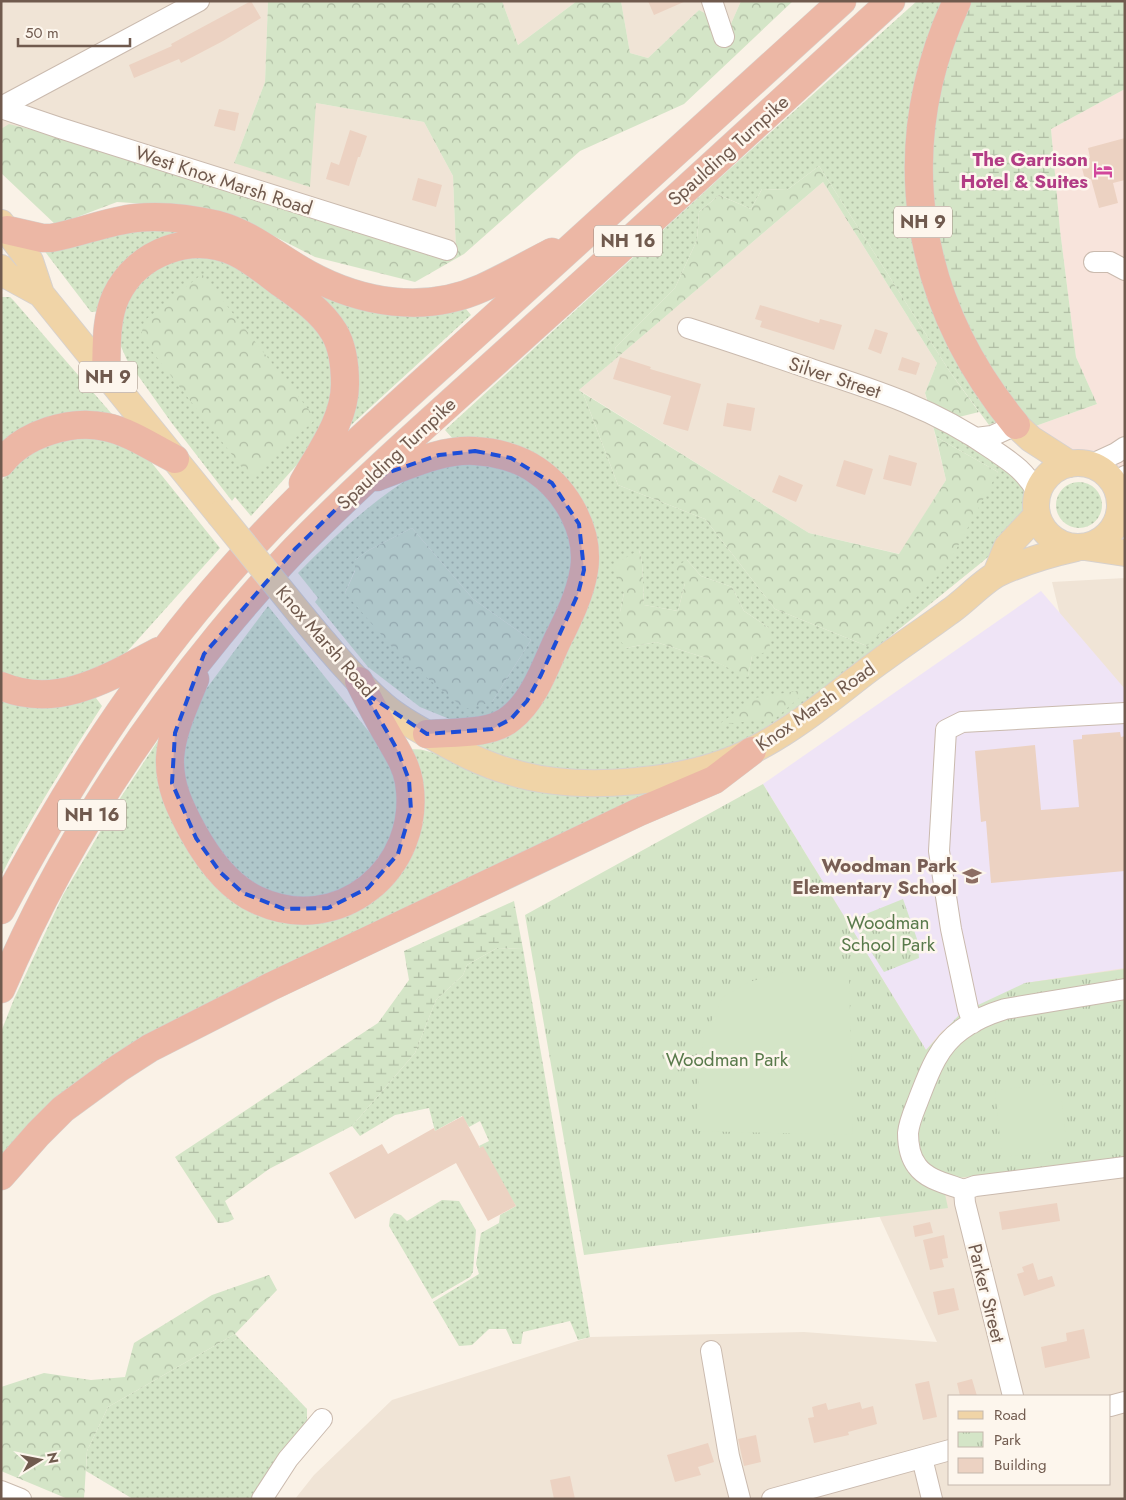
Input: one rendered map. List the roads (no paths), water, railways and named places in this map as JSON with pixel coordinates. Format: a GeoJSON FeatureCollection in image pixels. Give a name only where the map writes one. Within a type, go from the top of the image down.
{"type":"FeatureCollection","features":[{"type":"Feature","properties":{"kind":"highway","name":"Spaulding Turnpike"},"geometry":{"type":"LineString","coordinates":[[1,910],[38,840],[106,730],[166,648],[228,572],[290,506],[405,399],[842,1]]}},
{"type":"Feature","properties":{"kind":"highway","name":"Spaulding Turnpike"},"geometry":{"type":"LineString","coordinates":[[1,989],[44,899],[97,806],[169,698],[252,595],[288,556],[366,480],[892,1]]}},
{"type":"Feature","properties":{"kind":"highway","name":"NH 9"},"geometry":{"type":"LineString","coordinates":[[957,1],[938,49],[924,107],[919,168],[920,198],[936,280],[955,332],[982,380],[1016,425]]}},
{"type":"Feature","properties":{"kind":"highway"},"geometry":{"type":"LineString","coordinates":[[4,227],[42,238],[51,238],[135,218],[165,216],[192,220],[220,226],[248,237],[307,274],[334,287],[381,302],[406,303],[451,298],[481,288],[585,235]]}},
{"type":"Feature","properties":{"kind":"highway"},"geometry":{"type":"LineString","coordinates":[[106,374],[109,320],[116,295],[136,269],[151,257],[163,251],[175,247],[199,244],[223,248],[245,258],[290,290],[323,317],[335,334],[341,349],[345,384],[342,408],[335,426],[290,506]]}},
{"type":"Feature","properties":{"kind":"highway"},"geometry":{"type":"LineString","coordinates":[[1,463],[24,443],[41,434],[74,426],[112,429],[136,439],[175,460]]}},
{"type":"Feature","properties":{"kind":"highway"},"geometry":{"type":"LineString","coordinates":[[366,480],[439,455],[454,452],[475,451],[511,458],[535,469],[552,483],[568,504],[579,524],[584,545],[584,570],[578,594],[563,629],[527,701],[511,719],[492,729],[427,734]]}},
{"type":"Feature","properties":{"kind":"highway"},"geometry":{"type":"LineString","coordinates":[[1,686],[30,695],[54,694],[85,688],[166,648]]}},
{"type":"Feature","properties":{"kind":"highway"},"geometry":{"type":"LineString","coordinates":[[204,654],[172,745],[170,770],[175,796],[196,838],[231,884],[249,896],[284,909],[314,910],[328,908],[356,897],[390,867],[404,840],[411,810],[409,780],[398,751],[359,681]]}},
{"type":"Feature","properties":{"kind":"highway"},"geometry":{"type":"LineString","coordinates":[[1,1176],[63,1109],[150,1048],[495,880],[639,812],[714,780],[752,751]]}},
{"type":"Feature","properties":{"kind":"main road","name":"Knox Marsh Road"},"geometry":{"type":"LineString","coordinates":[[4,227],[30,261],[40,294]]}},
{"type":"Feature","properties":{"kind":"main road","name":"Knox Marsh Road"},"geometry":{"type":"LineString","coordinates":[[1,268],[8,276],[40,294],[301,615],[359,681],[384,706],[427,734],[463,754],[513,773],[559,781],[598,783],[635,781],[672,776],[713,766],[752,751],[793,726],[951,611],[996,574],[1049,554],[1080,547]]}},
{"type":"Feature","properties":{"kind":"main road","name":"NH 9"},"geometry":{"type":"LineString","coordinates":[[1016,425],[1031,439],[1080,464],[1100,469],[1115,485],[1122,499],[1117,523],[1109,534],[1098,543],[1080,547]]}},
{"type":"Feature","properties":{"kind":"main road","name":"NH 9"},"geometry":{"type":"LineString","coordinates":[[1080,464],[1053,471],[1046,477],[1037,504],[1041,525],[1055,541],[1065,546],[1125,553]]}},
{"type":"Feature","properties":{"kind":"main road","name":"Knox Marsh Road"},"geometry":{"type":"LineString","coordinates":[[996,574],[1007,547],[1037,504]]}},
{"type":"Feature","properties":{"kind":"street"},"geometry":{"type":"LineString","coordinates":[[1,108],[199,1]]}},
{"type":"Feature","properties":{"kind":"street"},"geometry":{"type":"LineString","coordinates":[[712,1],[724,38]]}},
{"type":"Feature","properties":{"kind":"street","name":"West Knox Marsh Road"},"geometry":{"type":"LineString","coordinates":[[1,108],[447,250]]}},
{"type":"Feature","properties":{"kind":"street"},"geometry":{"type":"LineString","coordinates":[[1094,262],[1110,262],[1125,270]]}},
{"type":"Feature","properties":{"kind":"street","name":"Silver Street"},"geometry":{"type":"LineString","coordinates":[[688,328],[894,396],[942,418],[976,438],[1020,468],[1030,480],[1037,504]]}},
{"type":"Feature","properties":{"kind":"street"},"geometry":{"type":"LineString","coordinates":[[976,438],[992,436],[1016,425]]}},
{"type":"Feature","properties":{"kind":"street"},"geometry":{"type":"LineString","coordinates":[[1080,464],[1116,453],[1125,447]]}},
{"type":"Feature","properties":{"kind":"street"},"geometry":{"type":"LineString","coordinates":[[973,1022],[968,1009],[951,929],[939,851],[946,730],[962,722],[1125,713]]}},
{"type":"Feature","properties":{"kind":"street"},"geometry":{"type":"LineString","coordinates":[[1125,989],[1005,1009],[987,1015],[960,1030],[950,1040],[936,1060],[911,1120],[908,1132],[912,1156],[918,1167],[927,1175],[964,1190],[975,1186],[1125,1167]]}},
{"type":"Feature","properties":{"kind":"street","name":"Parker Street"},"geometry":{"type":"LineString","coordinates":[[964,1190],[965,1203],[1013,1395]]}},
{"type":"Feature","properties":{"kind":"street"},"geometry":{"type":"LineString","coordinates":[[711,1351],[729,1456],[740,1499]]}},
{"type":"Feature","properties":{"kind":"street"},"geometry":{"type":"LineString","coordinates":[[1111,1406],[1125,1402]]}},
{"type":"Feature","properties":{"kind":"street"},"geometry":{"type":"LineString","coordinates":[[262,1499],[288,1459],[322,1419]]}},
{"type":"Feature","properties":{"kind":"street"},"geometry":{"type":"LineString","coordinates":[[772,1499],[948,1451]]}},
{"type":"Feature","properties":{"kind":"street"},"geometry":{"type":"LineString","coordinates":[[922,1458],[932,1499]]}},
{"type":"Feature","properties":{"kind":"street"},"geometry":{"type":"LineString","coordinates":[[1,1491],[21,1499]]}},
{"type":"Feature","properties":{"kind":"place","name":"The Garrison Hotel & Suites"},"geometry":{"type":"Point","coordinates":[1103,170]}},
{"type":"Feature","properties":{"kind":"place","name":"Woodman Park Elementary School"},"geometry":{"type":"Point","coordinates":[972,876]}},
{"type":"Feature","properties":{"kind":"park label","name":"Woodman School Park"},"geometry":{"type":"Point","coordinates":[888,933]}},
{"type":"Feature","properties":{"kind":"park label","name":"Woodman Park"},"geometry":{"type":"Point","coordinates":[727,1059]}}]}
